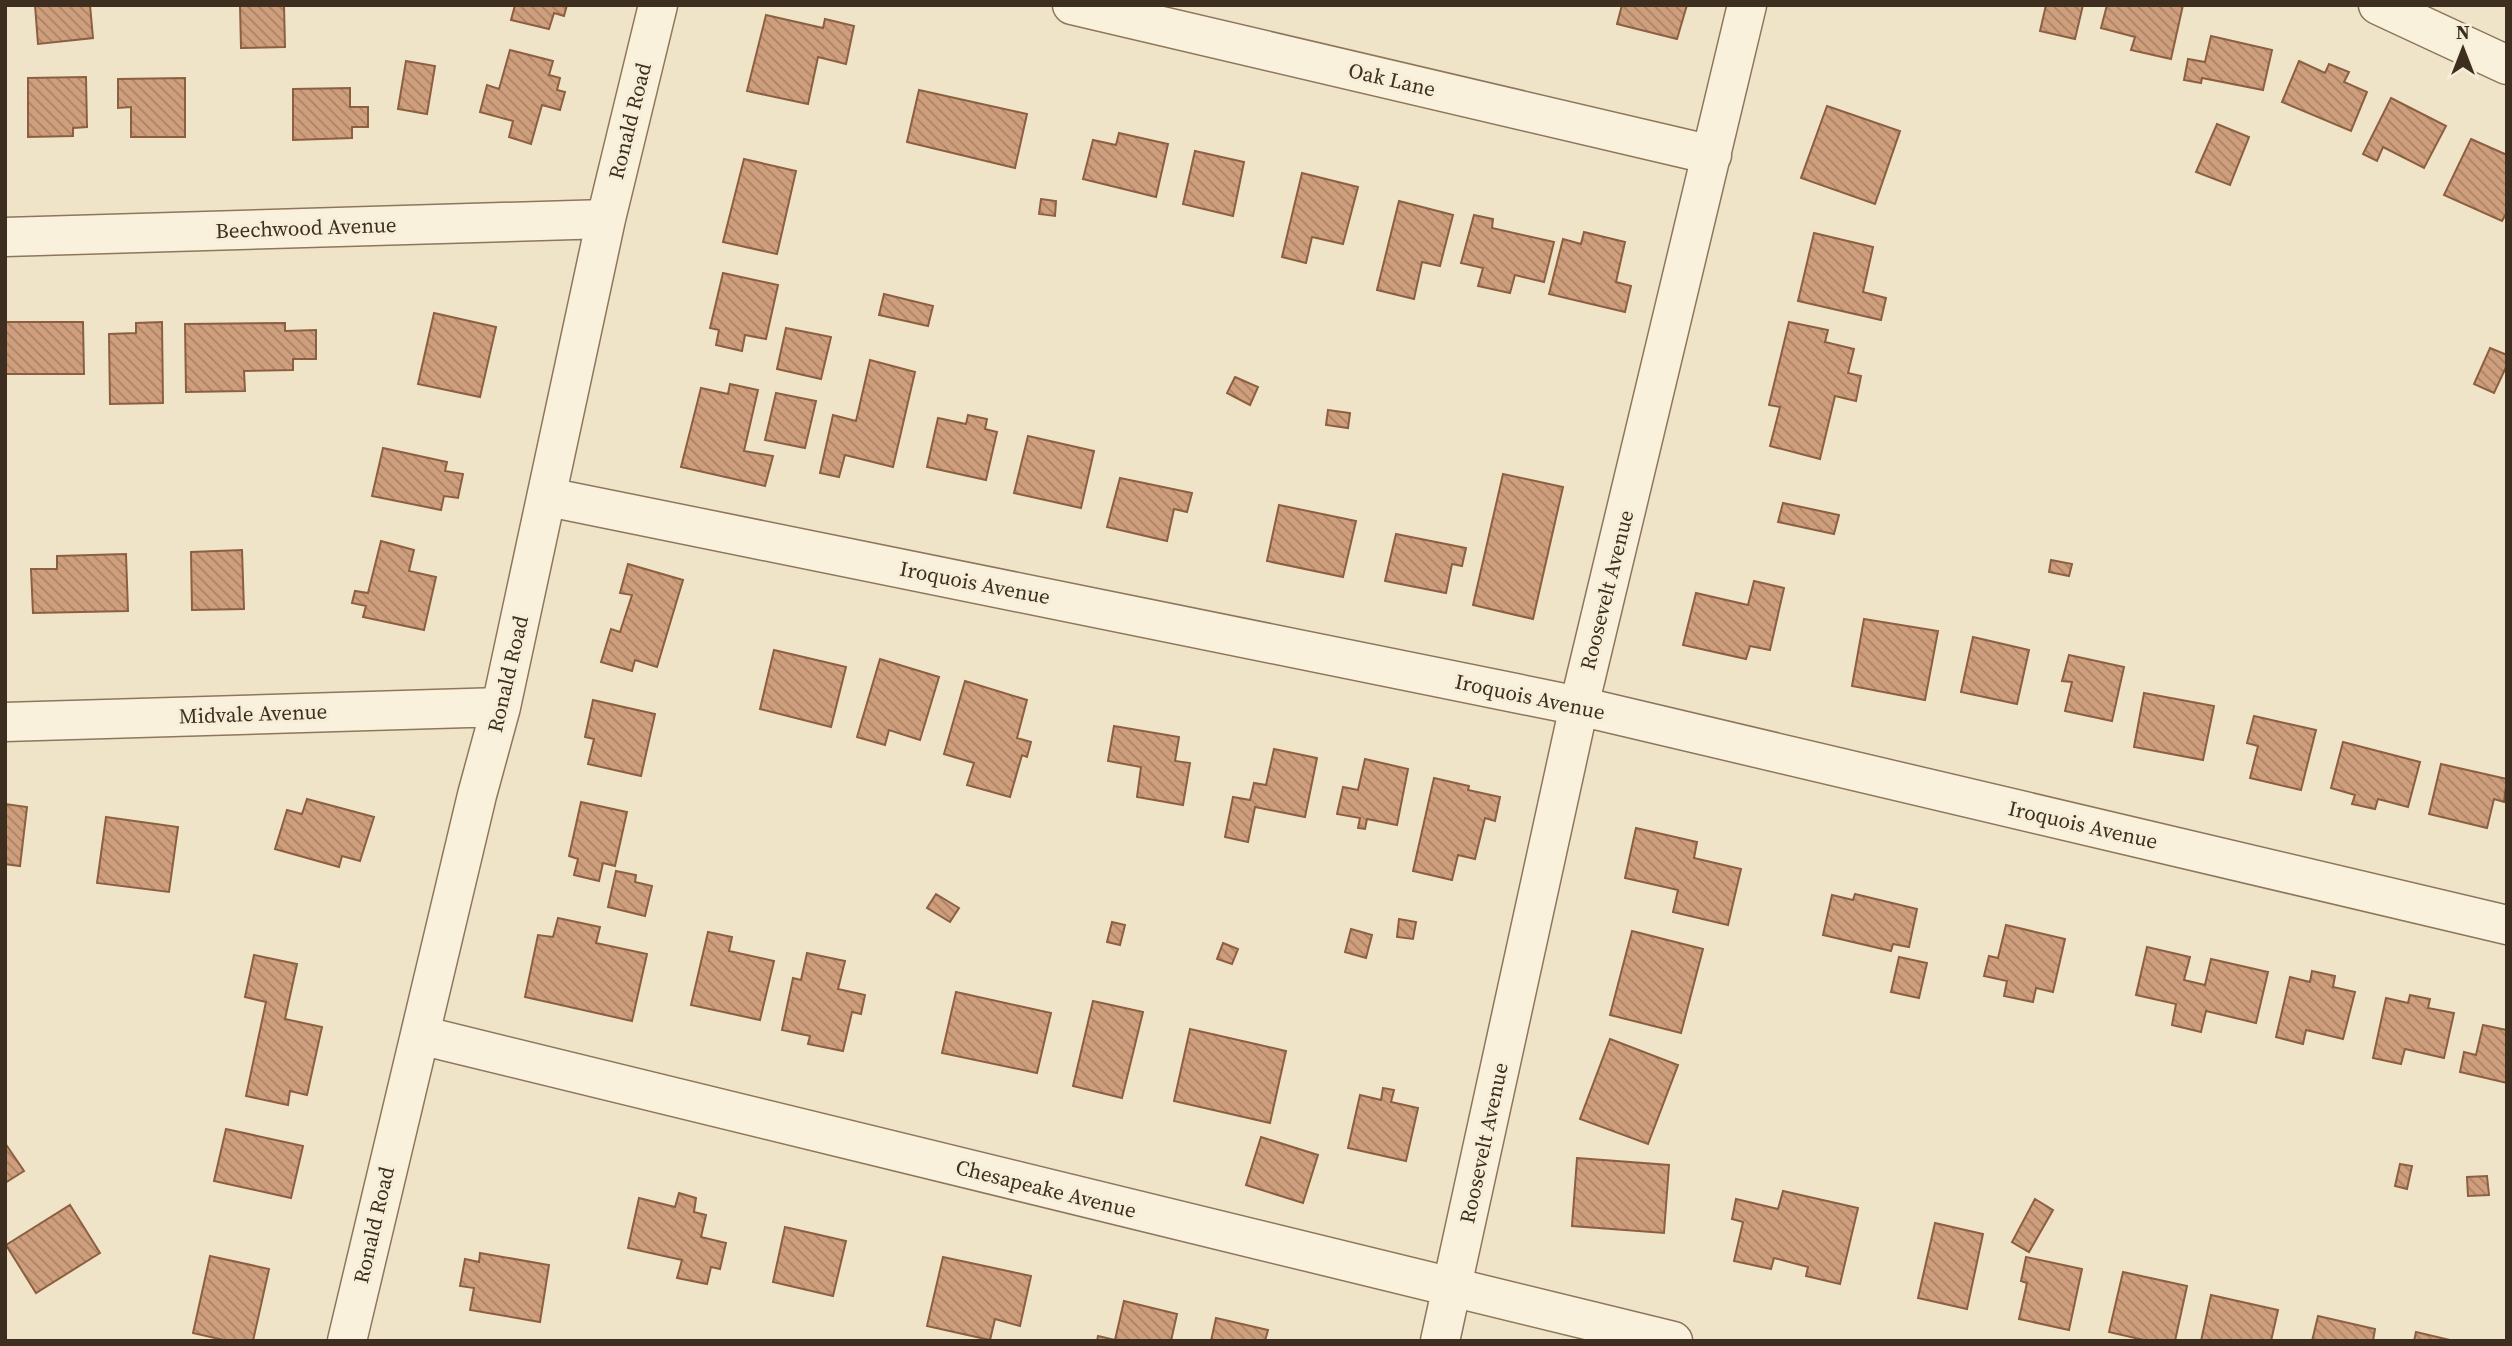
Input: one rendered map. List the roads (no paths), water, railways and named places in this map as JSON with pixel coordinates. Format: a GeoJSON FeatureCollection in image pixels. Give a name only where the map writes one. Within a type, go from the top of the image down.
{"type":"FeatureCollection","features":[{"type":"Feature","properties":{"kind":"street","name":"Ronald Road"},"geometry":{"type":"LineString","coordinates":[[347,1341],[477,795],[501,707],[606,219],[658,5]]}},
{"type":"Feature","properties":{"kind":"street","name":"Oak Lane"},"geometry":{"type":"LineString","coordinates":[[1072,5],[1712,155]]}},
{"type":"Feature","properties":{"kind":"street","name":"Roosevelt Avenue"},"geometry":{"type":"LineString","coordinates":[[1440,1341],[1579,706],[1747,5]]}},
{"type":"Feature","properties":{"kind":"street"},"geometry":{"type":"LineString","coordinates":[[2378,5],[2507,65]]}},
{"type":"Feature","properties":{"kind":"street","name":"Beechwood Avenue"},"geometry":{"type":"LineString","coordinates":[[5,237],[606,219]]}},
{"type":"Feature","properties":{"kind":"street","name":"Iroquois Avenue"},"geometry":{"type":"LineString","coordinates":[[548,497],[1579,706],[2507,925]]}},
{"type":"Feature","properties":{"kind":"street","name":"Midvale Avenue"},"geometry":{"type":"LineString","coordinates":[[5,722],[501,707]]}},
{"type":"Feature","properties":{"kind":"street","name":"Chesapeake Avenue"},"geometry":{"type":"LineString","coordinates":[[420,1035],[1673,1341]]}}]}
